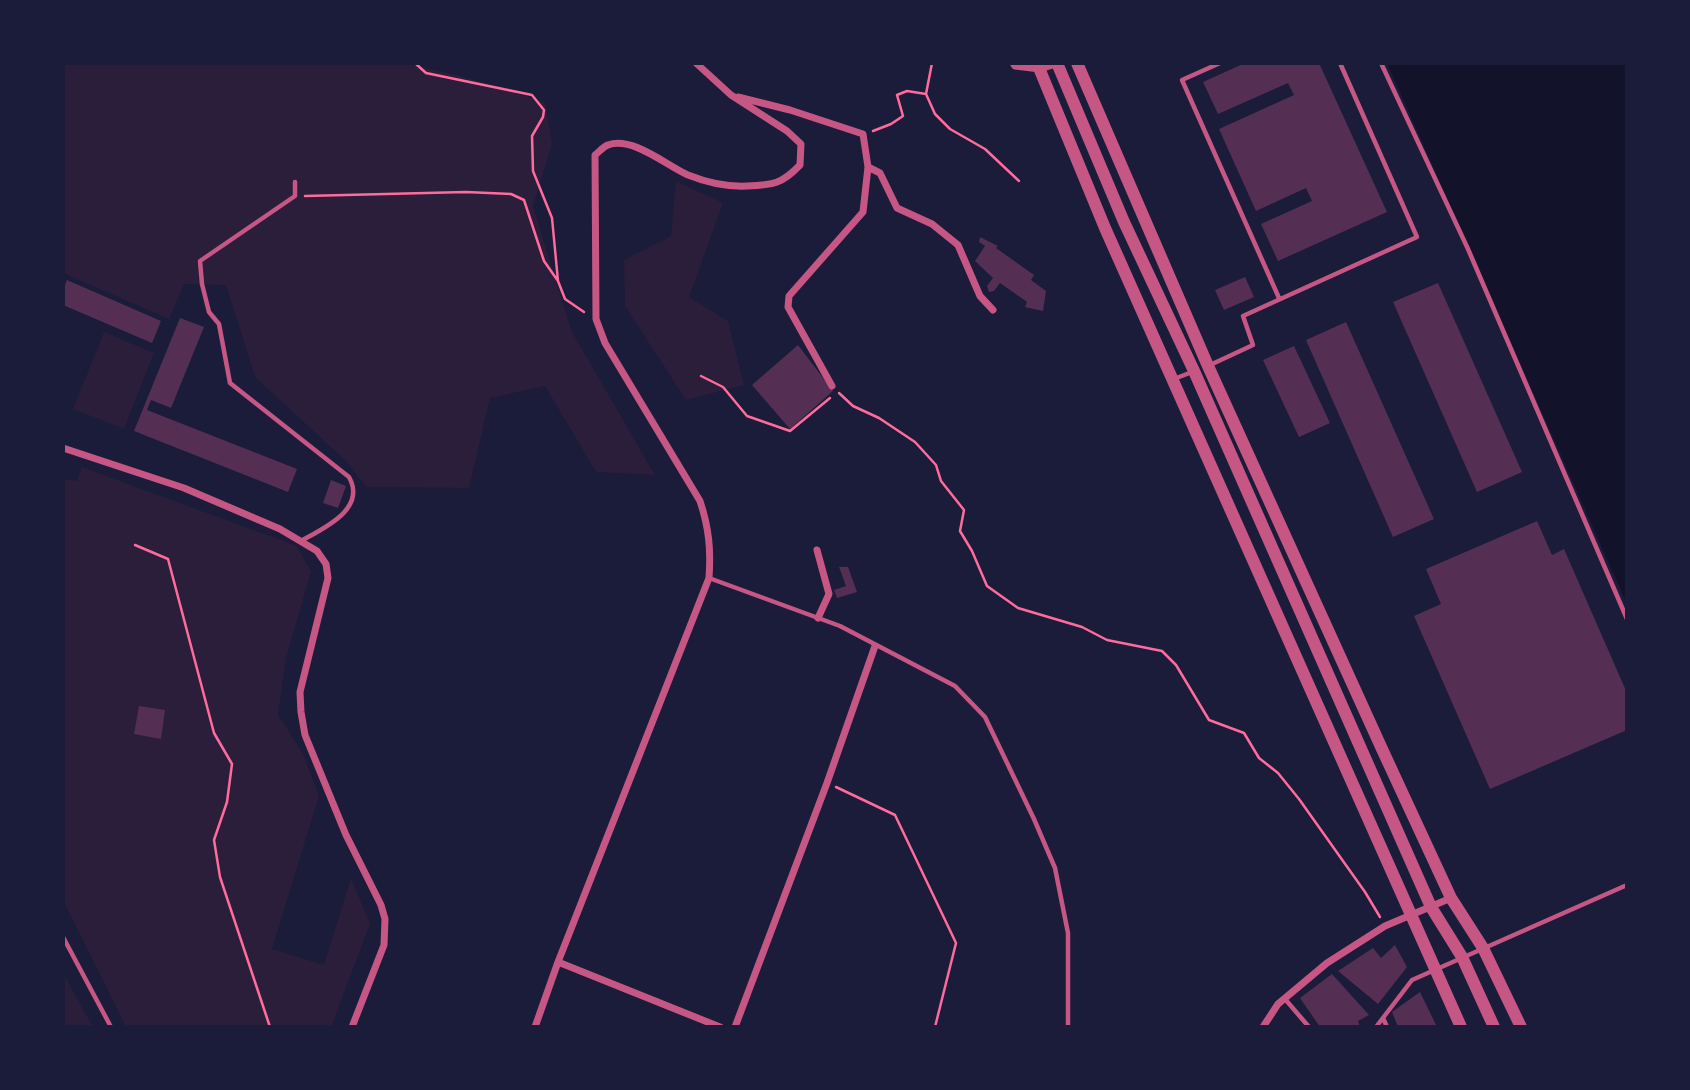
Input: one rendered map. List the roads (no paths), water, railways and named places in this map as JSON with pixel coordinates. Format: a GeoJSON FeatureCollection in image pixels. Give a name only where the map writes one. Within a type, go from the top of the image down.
{"type":"FeatureCollection","features":[{"type":"Feature","properties":{"kind":"street"},"geometry":{"type":"LineString","coordinates":[[535,1027],[709,578],[711,549],[708,525],[700,501],[605,343],[596,319],[595,155],[608,145],[625,144],[655,155],[687,174],[726,187],[767,186],[786,180],[800,165],[801,144],[787,131],[731,95],[696,63]]}},
{"type":"Feature","properties":{"kind":"street"},"geometry":{"type":"LineString","coordinates":[[1013,63],[1015,66],[1058,63],[1124,222],[1194,371],[1431,907],[1462,957],[1494,1027]]}},
{"type":"Feature","properties":{"kind":"street"},"geometry":{"type":"LineString","coordinates":[[1077,63],[1208,366],[1382,750],[1451,898],[1483,948],[1521,1027]]}},
{"type":"Feature","properties":{"kind":"street"},"geometry":{"type":"LineString","coordinates":[[1039,66],[1105,228],[1461,1027]]}},
{"type":"Feature","properties":{"kind":"street"},"geometry":{"type":"LineString","coordinates":[[731,95],[790,110],[863,134],[868,167],[863,212],[789,296],[788,307],[832,386]]}},
{"type":"Feature","properties":{"kind":"street"},"geometry":{"type":"LineString","coordinates":[[868,167],[880,173],[897,208],[932,224],[958,245],[980,296],[993,310]]}},
{"type":"Feature","properties":{"kind":"street"},"geometry":{"type":"LineString","coordinates":[[63,447],[184,488],[280,530],[317,551],[326,564],[328,578],[300,692],[305,735],[346,835],[381,905],[385,919],[384,945],[352,1027]]}},
{"type":"Feature","properties":{"kind":"street"},"geometry":{"type":"LineString","coordinates":[[817,550],[829,594],[818,618]]}},
{"type":"Feature","properties":{"kind":"street"},"geometry":{"type":"LineString","coordinates":[[735,1027],[827,783],[875,646]]}},
{"type":"Feature","properties":{"kind":"street"},"geometry":{"type":"LineString","coordinates":[[1263,1027],[1285,998],[1327,963],[1385,926],[1451,898]]}},
{"type":"Feature","properties":{"kind":"street"},"geometry":{"type":"LineString","coordinates":[[558,962],[720,1027]]}},
{"type":"Feature","properties":{"kind":"lane"},"geometry":{"type":"LineString","coordinates":[[1220,63],[1182,80],[1279,298]]}},
{"type":"Feature","properties":{"kind":"lane"},"geometry":{"type":"LineString","coordinates":[[1173,379],[1253,345],[1244,316],[1417,237],[1340,63]]}},
{"type":"Feature","properties":{"kind":"lane"},"geometry":{"type":"LineString","coordinates":[[1381,63],[1468,249],[1627,619]]}},
{"type":"Feature","properties":{"kind":"lane"},"geometry":{"type":"LineString","coordinates":[[295,182],[295,196],[201,261],[202,284],[209,312],[219,324],[230,383],[349,477],[355,487],[352,502],[337,520],[300,542]]}},
{"type":"Feature","properties":{"kind":"lane"},"geometry":{"type":"LineString","coordinates":[[709,578],[840,626],[955,686],[985,717],[1055,868],[1068,933],[1068,1027]]}},
{"type":"Feature","properties":{"kind":"lane"},"geometry":{"type":"LineString","coordinates":[[1376,1027],[1412,980],[1627,884]]}},
{"type":"Feature","properties":{"kind":"lane"},"geometry":{"type":"LineString","coordinates":[[63,937],[111,1027]]}},
{"type":"Feature","properties":{"kind":"lane"},"geometry":{"type":"LineString","coordinates":[[1285,998],[1309,1027]]}},
{"type":"Feature","properties":{"kind":"lane"},"geometry":{"type":"LineString","coordinates":[[1383,1017],[1387,1027]]}}]}
